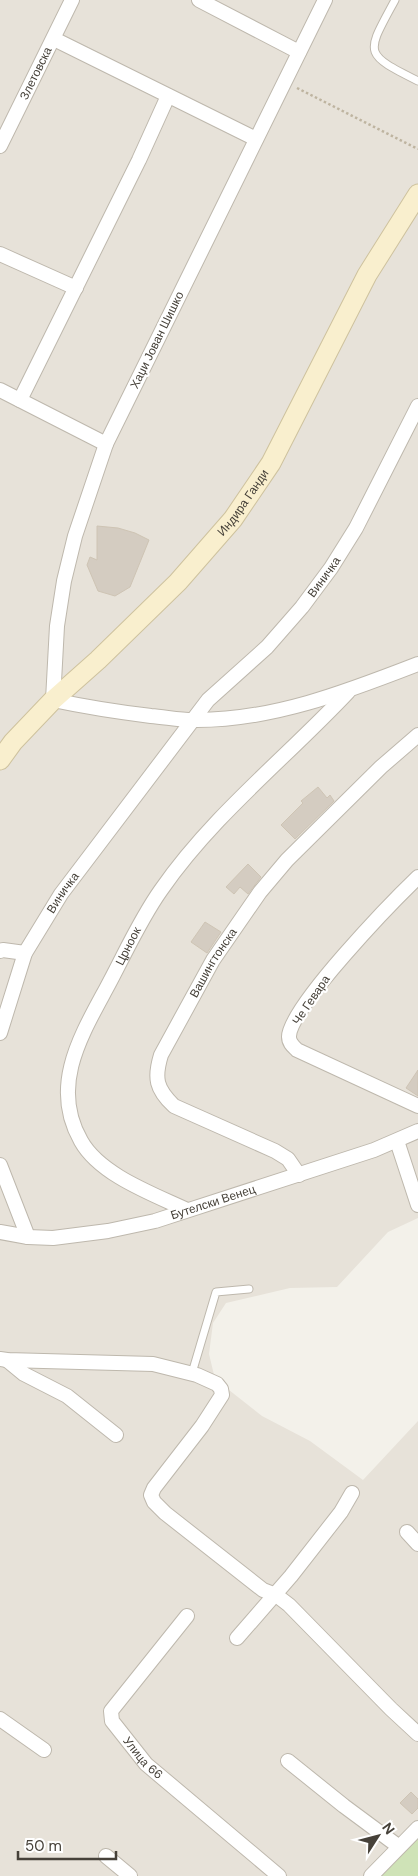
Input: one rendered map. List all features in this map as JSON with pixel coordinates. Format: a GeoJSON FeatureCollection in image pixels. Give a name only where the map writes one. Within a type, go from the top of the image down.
{"type":"FeatureCollection","features":[{"type":"Feature","properties":{"kind":"street","name":"Злетовска"},"geometry":{"type":"LineString","coordinates":[[0,146],[72,0]]}},
{"type":"Feature","properties":{"kind":"street"},"geometry":{"type":"LineString","coordinates":[[199,0],[223,6],[299,52]]}},
{"type":"Feature","properties":{"kind":"street","name":"Хаџи Јован Шишко"},"geometry":{"type":"LineString","coordinates":[[53,700],[57,626],[64,581],[75,536],[106,444],[325,0]]}},
{"type":"Feature","properties":{"kind":"street"},"geometry":{"type":"LineString","coordinates":[[54,39],[256,139]]}},
{"type":"Feature","properties":{"kind":"street"},"geometry":{"type":"LineString","coordinates":[[20,400],[140,160],[168,96]]}},
{"type":"Feature","properties":{"kind":"street","name":"Индира Ганди"},"geometry":{"type":"LineString","coordinates":[[0,760],[13,742],[53,700],[98,660],[178,582],[233,519],[270,463],[368,275],[418,194]]}},
{"type":"Feature","properties":{"kind":"street"},"geometry":{"type":"LineString","coordinates":[[0,254],[76,288]]}},
{"type":"Feature","properties":{"kind":"street"},"geometry":{"type":"LineString","coordinates":[[0,390],[106,444]]}},
{"type":"Feature","properties":{"kind":"street","name":"Виничка"},"geometry":{"type":"LineString","coordinates":[[0,1033],[25,953],[61,894],[208,700],[267,647],[302,607],[331,568],[356,528],[418,406]]}},
{"type":"Feature","properties":{"kind":"street"},"geometry":{"type":"LineString","coordinates":[[53,700],[114,712],[192,720],[250,716],[295,707],[348,691],[418,664]]}},
{"type":"Feature","properties":{"kind":"street","name":"Црноок"},"geometry":{"type":"LineString","coordinates":[[187,1210],[112,1172],[93,1159],[81,1141],[70,1118],[67,1088],[73,1056],[81,1035],[136,932],[161,890],[224,815],[312,730],[348,691]]}},
{"type":"Feature","properties":{"kind":"street","name":"Вашингтонска"},"geometry":{"type":"LineString","coordinates":[[299,1175],[288,1159],[274,1151],[174,1106],[165,1097],[159,1086],[156,1075],[158,1064],[161,1055],[214,960],[260,892],[287,860],[418,735]]}},
{"type":"Feature","properties":{"kind":"street","name":"Че Гевара"},"geometry":{"type":"LineString","coordinates":[[418,878],[335,966],[297,1016],[289,1036],[291,1044],[296,1050],[418,1106]]}},
{"type":"Feature","properties":{"kind":"street"},"geometry":{"type":"LineString","coordinates":[[0,951],[25,953]]}},
{"type":"Feature","properties":{"kind":"street","name":"Бутелски Венец"},"geometry":{"type":"LineString","coordinates":[[0,1232],[28,1237],[53,1238],[108,1231],[155,1221],[299,1175],[397,1141],[418,1131]]}},
{"type":"Feature","properties":{"kind":"street"},"geometry":{"type":"LineString","coordinates":[[397,1141],[418,1205]]}},
{"type":"Feature","properties":{"kind":"street"},"geometry":{"type":"LineString","coordinates":[[0,1165],[28,1237]]}},
{"type":"Feature","properties":{"kind":"street"},"geometry":{"type":"LineString","coordinates":[[3,1359],[153,1364],[192,1373],[208,1378],[217,1384],[221,1389],[222,1396],[151,1495],[154,1502],[165,1513],[263,1590],[276,1595],[289,1605],[418,1734]]}},
{"type":"Feature","properties":{"kind":"street"},"geometry":{"type":"LineString","coordinates":[[3,1359],[24,1374],[67,1396],[116,1435]]}},
{"type":"Feature","properties":{"kind":"street"},"geometry":{"type":"LineString","coordinates":[[237,1638],[276,1595],[341,1512],[352,1493]]}},
{"type":"Feature","properties":{"kind":"street"},"geometry":{"type":"LineString","coordinates":[[407,1532],[418,1544]]}},
{"type":"Feature","properties":{"kind":"street","name":"Улица 66"},"geometry":{"type":"LineString","coordinates":[[187,1616],[110,1711],[112,1721],[146,1764],[278,1876]]}},
{"type":"Feature","properties":{"kind":"street"},"geometry":{"type":"LineString","coordinates":[[0,1719],[44,1750]]}},
{"type":"Feature","properties":{"kind":"street"},"geometry":{"type":"LineString","coordinates":[[288,1761],[398,1846]]}},
{"type":"Feature","properties":{"kind":"street"},"geometry":{"type":"LineString","coordinates":[[371,1876],[398,1846],[418,1828]]}},
{"type":"Feature","properties":{"kind":"street"},"geometry":{"type":"LineString","coordinates":[[106,1856],[130,1876]]}},
{"type":"Feature","properties":{"kind":"lane"},"geometry":{"type":"LineString","coordinates":[[395,0],[376,35],[375,55],[384,64],[418,81]]}},
{"type":"Feature","properties":{"kind":"lane"},"geometry":{"type":"LineString","coordinates":[[192,1373],[216,1292],[250,1288]]}},
{"type":"Feature","properties":{"kind":"path"},"geometry":{"type":"LineString","coordinates":[[284,81],[418,149]]}},
{"type":"Feature","properties":{"kind":"shaded area"},"geometry":{"type":"Polygon","coordinates":[[[0,0],[418,0],[418,1218],[388,1232],[337,1287],[290,1288],[226,1303],[213,1323],[209,1354],[215,1379],[262,1416],[310,1441],[363,1480],[418,1421],[418,1832],[375,1876],[0,1876],[0,0]]]}},
{"type":"Feature","properties":{"kind":"green space"},"geometry":{"type":"Polygon","coordinates":[[[418,1832],[418,1876],[375,1876],[418,1832]]]}},
{"type":"Feature","properties":{"kind":"building"},"geometry":{"type":"Polygon","coordinates":[[[97,526],[118,528],[149,540],[130,587],[115,596],[98,591],[87,565],[90,557],[97,560],[97,526]]]}},
{"type":"Feature","properties":{"kind":"building"},"geometry":{"type":"Polygon","coordinates":[[[318,787],[327,798],[330,795],[334,801],[295,839],[281,825],[303,803],[301,801],[318,787]]]}},
{"type":"Feature","properties":{"kind":"building"},"geometry":{"type":"Polygon","coordinates":[[[248,864],[261,877],[248,894],[240,887],[234,894],[226,887],[248,864]]]}},
{"type":"Feature","properties":{"kind":"building"},"geometry":{"type":"Polygon","coordinates":[[[205,922],[221,932],[207,953],[191,942],[205,922]]]}},
{"type":"Feature","properties":{"kind":"building"},"geometry":{"type":"Polygon","coordinates":[[[418,1070],[418,1096],[406,1088],[418,1070]]]}},
{"type":"Feature","properties":{"kind":"building"},"geometry":{"type":"Polygon","coordinates":[[[411,1792],[418,1799],[418,1808],[412,1814],[400,1803],[411,1792]]]}}]}
